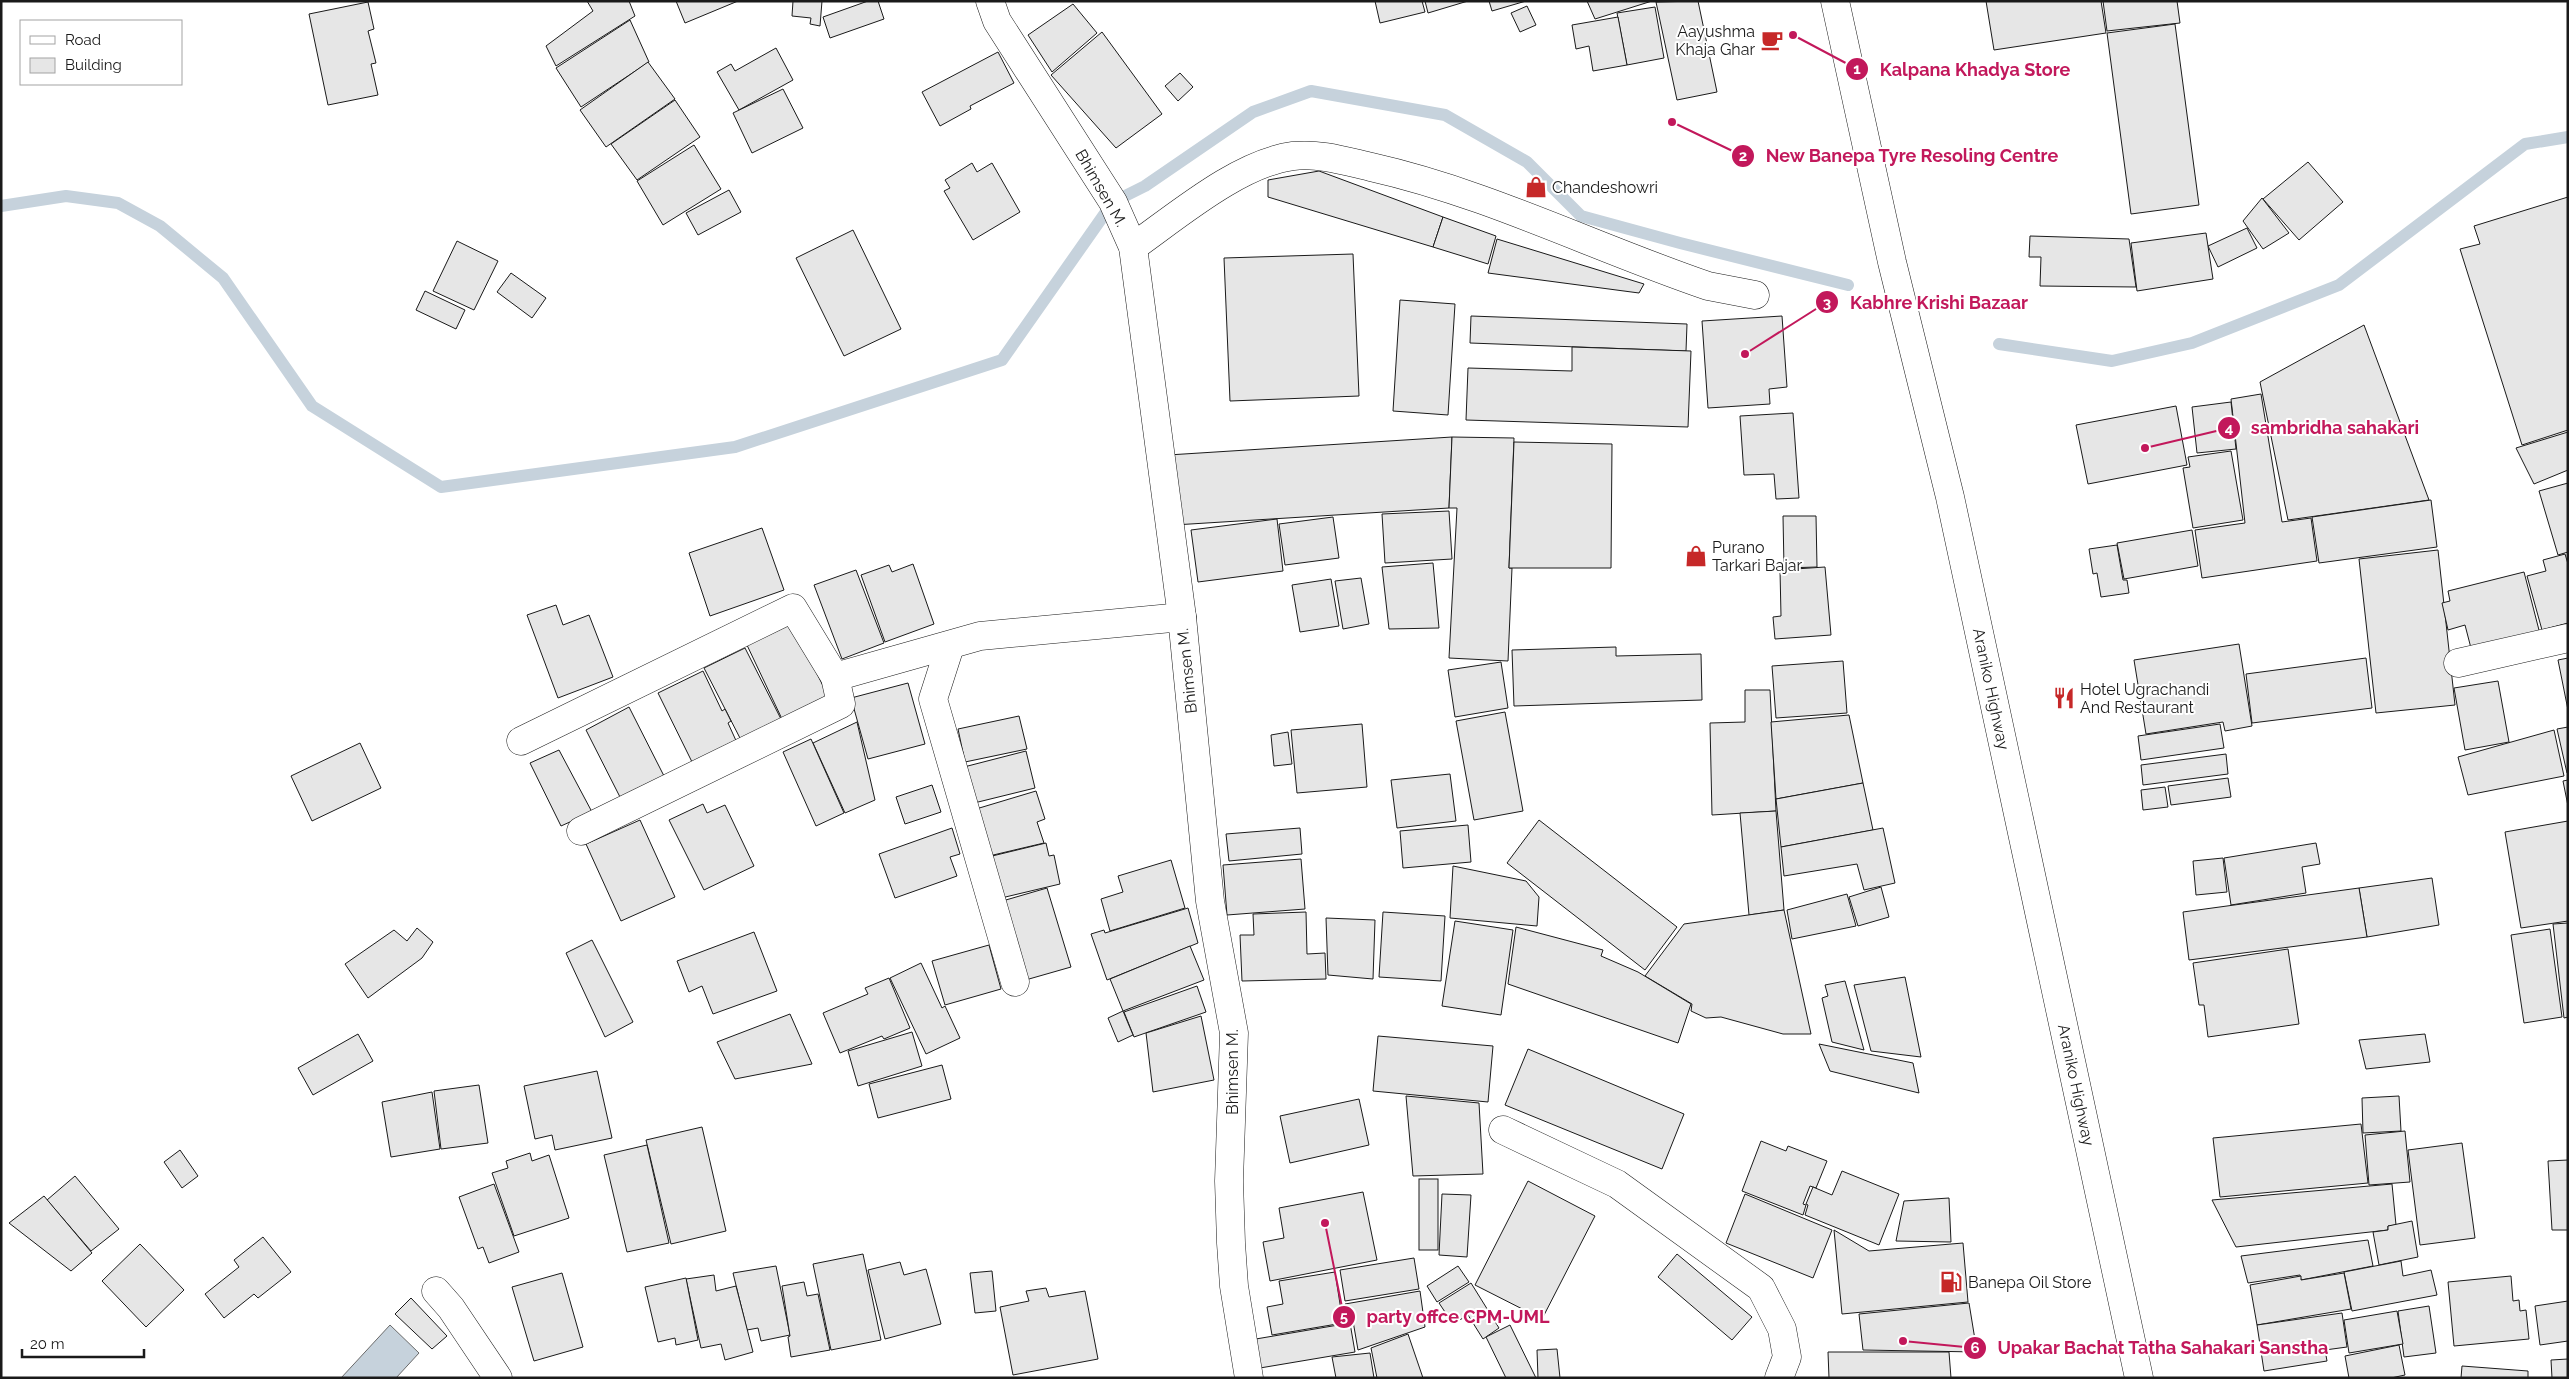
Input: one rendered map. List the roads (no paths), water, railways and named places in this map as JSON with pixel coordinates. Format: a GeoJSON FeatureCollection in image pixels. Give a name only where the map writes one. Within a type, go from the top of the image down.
{"type":"FeatureCollection","features":[{"type":"Feature","properties":{"kind":"main road","name":"Bhimsen M."},"geometry":{"type":"LineString","coordinates":[[990,1],[997,21],[1113,202],[1134,247],[1182,617],[1210,901],[1234,1033],[1229,1181],[1231,1243],[1234,1286],[1249,1378]]}},
{"type":"Feature","properties":{"kind":"main road","name":"Araniko Highway"},"geometry":{"type":"LineString","coordinates":[[1835,1],[1892,262],[1950,497],[2139,1378]]}},
{"type":"Feature","properties":{"kind":"main road"},"geometry":{"type":"LineString","coordinates":[[1134,247],[1205,195],[1259,165],[1292,156],[1322,156],[1404,174],[1708,286],[1755,294]]}},
{"type":"Feature","properties":{"kind":"main road"},"geometry":{"type":"LineString","coordinates":[[520,741],[793,608],[835,677],[841,704],[581,831]]}},
{"type":"Feature","properties":{"kind":"main road"},"geometry":{"type":"LineString","coordinates":[[835,677],[980,636],[1182,617]]}},
{"type":"Feature","properties":{"kind":"main road"},"geometry":{"type":"LineString","coordinates":[[2458,663],[2568,638]]}},
{"type":"Feature","properties":{"kind":"main road"},"geometry":{"type":"LineString","coordinates":[[950,646],[933,700],[1015,982]]}},
{"type":"Feature","properties":{"kind":"main road"},"geometry":{"type":"LineString","coordinates":[[1503,1130],[1618,1184],[1761,1288],[1782,1329],[1787,1357],[1779,1378]]}},
{"type":"Feature","properties":{"kind":"main road"},"geometry":{"type":"LineString","coordinates":[[436,1291],[451,1308],[498,1378]]}},
{"type":"Feature","properties":{"kind":"waterway"},"geometry":{"type":"LineString","coordinates":[[1,206],[66,196],[118,203],[160,226],[223,278],[312,406],[441,487],[735,447],[1002,360],[1113,202],[1145,186],[1253,112],[1311,91],[1445,115],[1527,162],[1581,216],[1848,285]]}},
{"type":"Feature","properties":{"kind":"waterway"},"geometry":{"type":"LineString","coordinates":[[1999,344],[2112,361],[2192,343],[2339,285],[2525,144],[2568,137]]}},
{"type":"Feature","properties":{"kind":"place","name":"Kalpana Khadya Store"},"geometry":{"type":"Point","coordinates":[1793,35]}},
{"type":"Feature","properties":{"kind":"place","name":"Aayushma Khaja Ghar"},"geometry":{"type":"Point","coordinates":[1772,40]}},
{"type":"Feature","properties":{"kind":"place","name":"New Banepa Tyre Resoling Centre"},"geometry":{"type":"Point","coordinates":[1672,122]}},
{"type":"Feature","properties":{"kind":"place","name":"Chandeshowri"},"geometry":{"type":"Point","coordinates":[1536,187]}},
{"type":"Feature","properties":{"kind":"place","name":"Kabhre Krishi Bazaar"},"geometry":{"type":"Point","coordinates":[1745,354]}},
{"type":"Feature","properties":{"kind":"place","name":"sambridha sahakari"},"geometry":{"type":"Point","coordinates":[2145,448]}},
{"type":"Feature","properties":{"kind":"place","name":"Purano Tarkari Bajar"},"geometry":{"type":"Point","coordinates":[1696,556]}},
{"type":"Feature","properties":{"kind":"place","name":"Hotel Ugrachandi And Restaurant"},"geometry":{"type":"Point","coordinates":[2064,698]}},
{"type":"Feature","properties":{"kind":"place","name":"party offce CPM-UML"},"geometry":{"type":"Point","coordinates":[1325,1223]}},
{"type":"Feature","properties":{"kind":"place","name":"Banepa Oil Store"},"geometry":{"type":"Point","coordinates":[1951,1282]}},
{"type":"Feature","properties":{"kind":"place","name":"Upakar Bachat Tatha Sahakari Sanstha"},"geometry":{"type":"Point","coordinates":[1903,1341]}}]}
